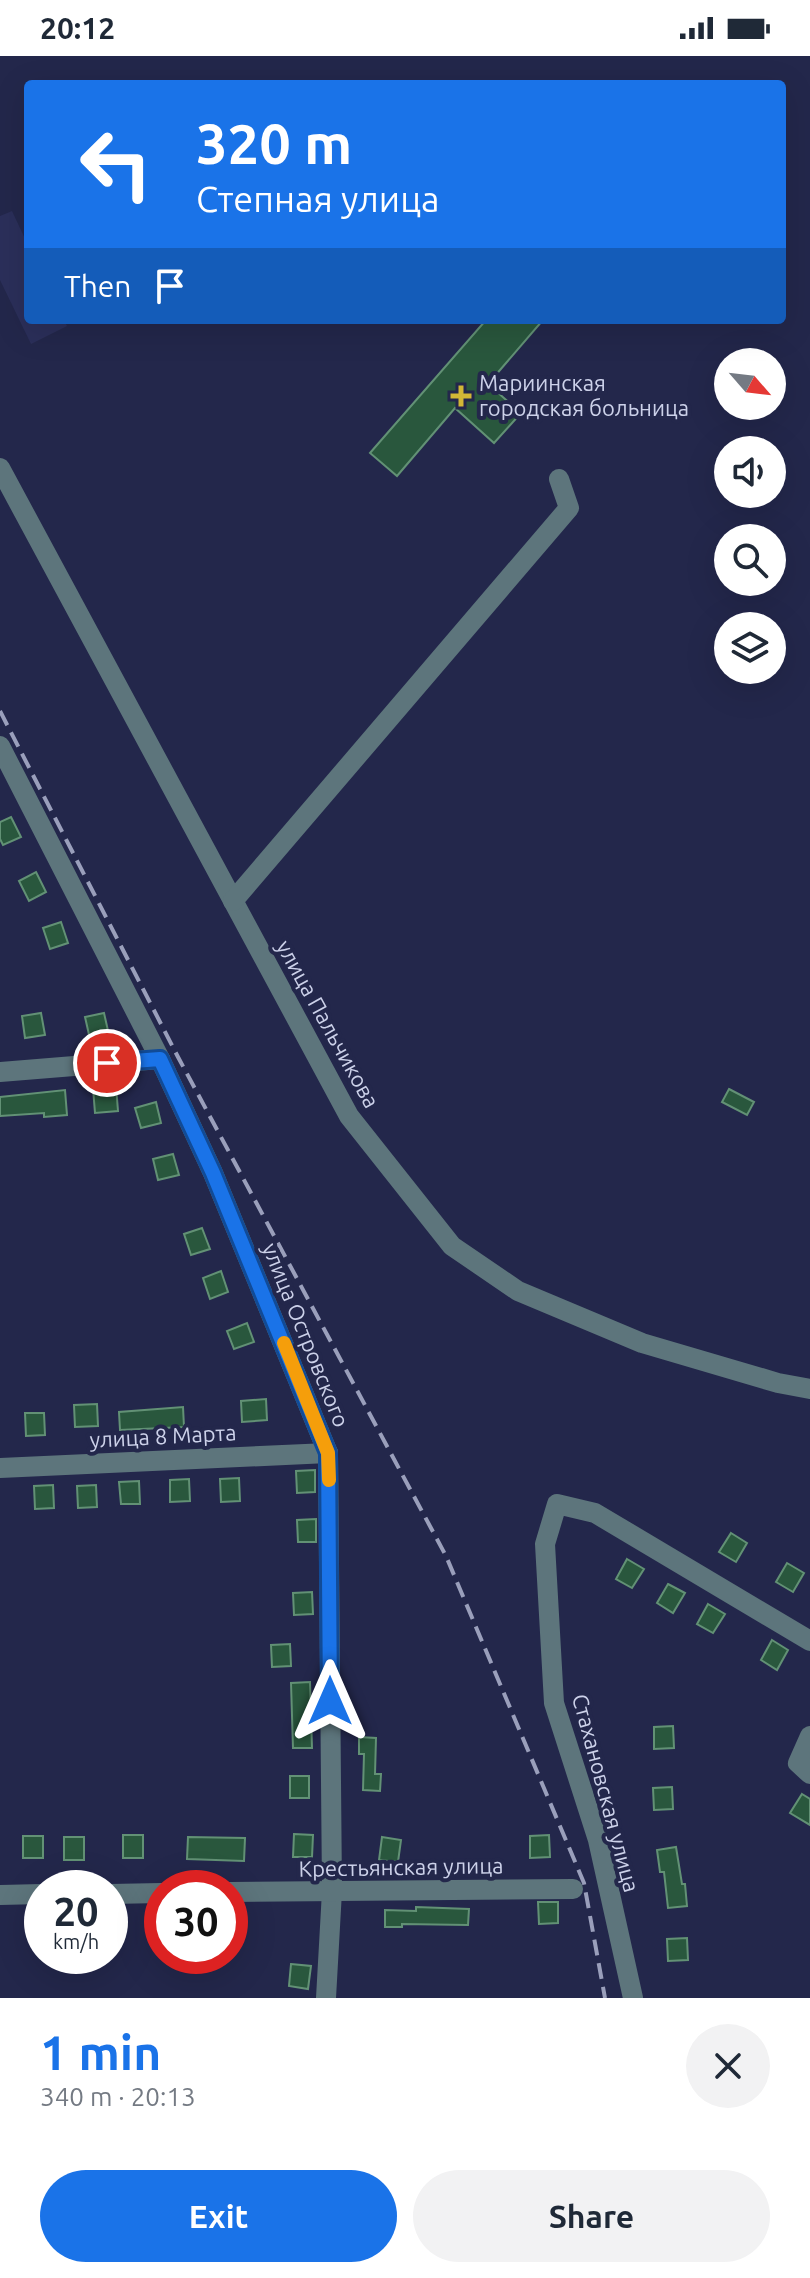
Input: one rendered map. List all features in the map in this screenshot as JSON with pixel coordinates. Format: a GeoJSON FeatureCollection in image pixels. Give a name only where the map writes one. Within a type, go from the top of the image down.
{"type":"FeatureCollection","features":[{"type":"Feature","properties":{"kind":"street","name":"улица Пальчикова"},"geometry":{"type":"LineString","coordinates":[[0,468],[349,1116],[452,1246],[518,1291],[642,1343],[778,1383],[810,1389]]}},
{"type":"Feature","properties":{"kind":"street"},"geometry":{"type":"LineString","coordinates":[[233,901],[569,508],[559,479]]}},
{"type":"Feature","properties":{"kind":"street","name":"улица Островского"},"geometry":{"type":"LineString","coordinates":[[0,746],[160,1059],[213,1173],[328,1453],[332,1891],[326,1998]]}},
{"type":"Feature","properties":{"kind":"street"},"geometry":{"type":"LineString","coordinates":[[0,1072],[160,1059]]}},
{"type":"Feature","properties":{"kind":"street","name":"улица 8 Марта"},"geometry":{"type":"LineString","coordinates":[[0,1468],[328,1453]]}},
{"type":"Feature","properties":{"kind":"street","name":"Стахановская улица"},"geometry":{"type":"LineString","coordinates":[[633,1998],[598,1840],[554,1703],[545,1544],[557,1504],[595,1513],[810,1641]]}},
{"type":"Feature","properties":{"kind":"street"},"geometry":{"type":"LineString","coordinates":[[810,1736],[798,1763],[810,1774]]}},
{"type":"Feature","properties":{"kind":"street","name":"Крестьянская улица"},"geometry":{"type":"LineString","coordinates":[[248,1892],[573,1889]]}},
{"type":"Feature","properties":{"kind":"street"},"geometry":{"type":"LineString","coordinates":[[0,1895],[24,1894]]}},
{"type":"Feature","properties":{"kind":"shaded area"},"geometry":{"type":"Polygon","coordinates":[[[12,211],[24,236],[24,324],[67,326],[31,344],[0,280],[0,216],[12,211]]]}},
{"type":"Feature","properties":{"kind":"building","name":"Мариинская городская больница"},"geometry":{"type":"Polygon","coordinates":[[[483,324],[540,324],[488,384],[521,413],[494,443],[455,408],[397,476],[370,453],[483,324]]]}},
{"type":"Feature","properties":{"kind":"building"},"geometry":{"type":"Polygon","coordinates":[[[11,817],[21,837],[3,845],[0,822],[11,817]]]}},
{"type":"Feature","properties":{"kind":"building"},"geometry":{"type":"Polygon","coordinates":[[[36,872],[46,892],[29,901],[19,881],[36,872]]]}},
{"type":"Feature","properties":{"kind":"building"},"geometry":{"type":"Polygon","coordinates":[[[61,922],[68,943],[50,949],[43,928],[61,922]]]}},
{"type":"Feature","properties":{"kind":"building"},"geometry":{"type":"Polygon","coordinates":[[[41,1013],[45,1035],[25,1038],[22,1016],[41,1013]]]}},
{"type":"Feature","properties":{"kind":"building"},"geometry":{"type":"Polygon","coordinates":[[[104,1013],[109,1035],[90,1039],[85,1017],[104,1013]]]}},
{"type":"Feature","properties":{"kind":"building"},"geometry":{"type":"Polygon","coordinates":[[[116,1086],[118,1111],[95,1113],[93,1088],[116,1086]]]}},
{"type":"Feature","properties":{"kind":"building"},"geometry":{"type":"Polygon","coordinates":[[[729,1089],[754,1102],[747,1115],[722,1102],[729,1089]]]}},
{"type":"Feature","properties":{"kind":"building"},"geometry":{"type":"Polygon","coordinates":[[[65,1090],[67,1115],[0,1116],[0,1097],[65,1090]]]}},
{"type":"Feature","properties":{"kind":"building"},"geometry":{"type":"Polygon","coordinates":[[[156,1102],[161,1123],[141,1128],[135,1108],[156,1102]]]}},
{"type":"Feature","properties":{"kind":"building"},"geometry":{"type":"Polygon","coordinates":[[[173,1154],[179,1175],[158,1180],[153,1159],[173,1154]]]}},
{"type":"Feature","properties":{"kind":"building"},"geometry":{"type":"Polygon","coordinates":[[[202,1228],[210,1249],[191,1255],[184,1234],[202,1228]]]}},
{"type":"Feature","properties":{"kind":"building"},"geometry":{"type":"Polygon","coordinates":[[[221,1271],[228,1292],[210,1299],[203,1278],[221,1271]]]}},
{"type":"Feature","properties":{"kind":"building"},"geometry":{"type":"Polygon","coordinates":[[[247,1323],[254,1342],[234,1349],[227,1331],[247,1323]]]}},
{"type":"Feature","properties":{"kind":"building"},"geometry":{"type":"Polygon","coordinates":[[[266,1399],[267,1420],[242,1422],[241,1401],[266,1399]]]}},
{"type":"Feature","properties":{"kind":"building"},"geometry":{"type":"Polygon","coordinates":[[[97,1404],[98,1426],[75,1427],[74,1405],[97,1404]]]}},
{"type":"Feature","properties":{"kind":"building"},"geometry":{"type":"Polygon","coordinates":[[[183,1407],[184,1427],[120,1430],[119,1412],[183,1407]]]}},
{"type":"Feature","properties":{"kind":"building"},"geometry":{"type":"Polygon","coordinates":[[[25,1413],[44,1413],[45,1435],[26,1436],[25,1413]]]}},
{"type":"Feature","properties":{"kind":"building"},"geometry":{"type":"Polygon","coordinates":[[[315,1470],[315,1492],[297,1493],[296,1471],[315,1470]]]}},
{"type":"Feature","properties":{"kind":"building"},"geometry":{"type":"Polygon","coordinates":[[[239,1478],[240,1501],[221,1502],[220,1479],[239,1478]]]}},
{"type":"Feature","properties":{"kind":"building"},"geometry":{"type":"Polygon","coordinates":[[[189,1479],[190,1501],[170,1502],[170,1480],[189,1479]]]}},
{"type":"Feature","properties":{"kind":"building"},"geometry":{"type":"Polygon","coordinates":[[[139,1481],[140,1504],[121,1504],[119,1482],[139,1481]]]}},
{"type":"Feature","properties":{"kind":"building"},"geometry":{"type":"Polygon","coordinates":[[[53,1485],[54,1508],[35,1509],[34,1486],[53,1485]]]}},
{"type":"Feature","properties":{"kind":"building"},"geometry":{"type":"Polygon","coordinates":[[[96,1485],[97,1507],[78,1508],[77,1486],[96,1485]]]}},
{"type":"Feature","properties":{"kind":"building"},"geometry":{"type":"Polygon","coordinates":[[[316,1519],[316,1542],[298,1542],[297,1520],[316,1519]]]}},
{"type":"Feature","properties":{"kind":"building"},"geometry":{"type":"Polygon","coordinates":[[[731,1533],[747,1543],[736,1562],[719,1552],[731,1533]]]}},
{"type":"Feature","properties":{"kind":"building"},"geometry":{"type":"Polygon","coordinates":[[[627,1559],[644,1569],[632,1588],[616,1579],[627,1559]]]}},
{"type":"Feature","properties":{"kind":"building"},"geometry":{"type":"Polygon","coordinates":[[[787,1563],[804,1573],[793,1592],[776,1582],[787,1563]]]}},
{"type":"Feature","properties":{"kind":"building"},"geometry":{"type":"Polygon","coordinates":[[[668,1584],[685,1593],[673,1613],[657,1603],[668,1584]]]}},
{"type":"Feature","properties":{"kind":"building"},"geometry":{"type":"Polygon","coordinates":[[[312,1592],[313,1614],[294,1615],[293,1593],[312,1592]]]}},
{"type":"Feature","properties":{"kind":"building"},"geometry":{"type":"Polygon","coordinates":[[[708,1604],[725,1614],[713,1633],[697,1624],[708,1604]]]}},
{"type":"Feature","properties":{"kind":"building"},"geometry":{"type":"Polygon","coordinates":[[[772,1640],[788,1650],[777,1670],[761,1660],[772,1640]]]}},
{"type":"Feature","properties":{"kind":"building"},"geometry":{"type":"Polygon","coordinates":[[[290,1644],[291,1666],[272,1667],[271,1645],[290,1644]]]}},
{"type":"Feature","properties":{"kind":"building"},"geometry":{"type":"Polygon","coordinates":[[[310,1682],[312,1748],[293,1748],[291,1683],[310,1682]]]}},
{"type":"Feature","properties":{"kind":"building"},"geometry":{"type":"Polygon","coordinates":[[[673,1726],[674,1748],[654,1749],[654,1727],[673,1726]]]}},
{"type":"Feature","properties":{"kind":"building"},"geometry":{"type":"Polygon","coordinates":[[[359,1737],[376,1738],[375,1774],[381,1774],[380,1791],[363,1790],[364,1754],[359,1754],[359,1737]]]}},
{"type":"Feature","properties":{"kind":"building"},"geometry":{"type":"Polygon","coordinates":[[[290,1776],[309,1776],[309,1798],[290,1798],[290,1776]]]}},
{"type":"Feature","properties":{"kind":"building"},"geometry":{"type":"Polygon","coordinates":[[[672,1787],[673,1809],[654,1810],[653,1788],[672,1787]]]}},
{"type":"Feature","properties":{"kind":"building"},"geometry":{"type":"Polygon","coordinates":[[[802,1794],[810,1799],[810,1825],[790,1813],[802,1794]]]}},
{"type":"Feature","properties":{"kind":"building"},"geometry":{"type":"Polygon","coordinates":[[[294,1834],[313,1835],[312,1857],[293,1857],[294,1834]]]}},
{"type":"Feature","properties":{"kind":"building"},"geometry":{"type":"Polygon","coordinates":[[[123,1835],[143,1835],[143,1858],[123,1858],[123,1835]]]}},
{"type":"Feature","properties":{"kind":"building"},"geometry":{"type":"Polygon","coordinates":[[[549,1835],[550,1857],[530,1858],[530,1836],[549,1835]]]}},
{"type":"Feature","properties":{"kind":"building"},"geometry":{"type":"Polygon","coordinates":[[[23,1836],[43,1836],[43,1858],[23,1858],[23,1836]]]}},
{"type":"Feature","properties":{"kind":"building"},"geometry":{"type":"Polygon","coordinates":[[[64,1837],[84,1837],[84,1860],[64,1860],[64,1837]]]}},
{"type":"Feature","properties":{"kind":"building"},"geometry":{"type":"Polygon","coordinates":[[[188,1837],[245,1838],[244,1861],[187,1859],[188,1837]]]}},
{"type":"Feature","properties":{"kind":"building"},"geometry":{"type":"Polygon","coordinates":[[[382,1837],[401,1840],[398,1862],[379,1860],[382,1837]]]}},
{"type":"Feature","properties":{"kind":"building"},"geometry":{"type":"Polygon","coordinates":[[[676,1847],[687,1906],[668,1908],[664,1872],[660,1872],[657,1850],[676,1847]]]}},
{"type":"Feature","properties":{"kind":"building"},"geometry":{"type":"Polygon","coordinates":[[[538,1902],[558,1902],[558,1923],[539,1924],[538,1902]]]}},
{"type":"Feature","properties":{"kind":"building"},"geometry":{"type":"Polygon","coordinates":[[[416,1907],[469,1909],[468,1925],[402,1924],[402,1927],[385,1927],[385,1910],[416,1911],[416,1907]]]}},
{"type":"Feature","properties":{"kind":"building"},"geometry":{"type":"Polygon","coordinates":[[[687,1938],[688,1960],[668,1961],[667,1939],[687,1938]]]}},
{"type":"Feature","properties":{"kind":"building"},"geometry":{"type":"Polygon","coordinates":[[[291,1964],[311,1966],[308,1989],[289,1986],[291,1964]]]}},
{"type":"Feature","properties":{"kind":"railway"},"geometry":{"type":"LineString","coordinates":[[0,711],[178,1057],[446,1556],[584,1883],[605,1998]]}},
{"type":"Feature","properties":{"kind":"slow traffic"},"geometry":{"type":"LineString","coordinates":[[284,1343],[328,1453],[329,1480]]}},
{"type":"Feature","properties":{"kind":"place","name":"Мариинская городская больница"},"geometry":{"type":"Point","coordinates":[461,396]}},
{"type":"Feature","properties":{"kind":"route"},"geometry":{"type":"LineString","coordinates":[[107,1063],[160,1059],[213,1173],[328,1453],[330,1701]]}}]}
